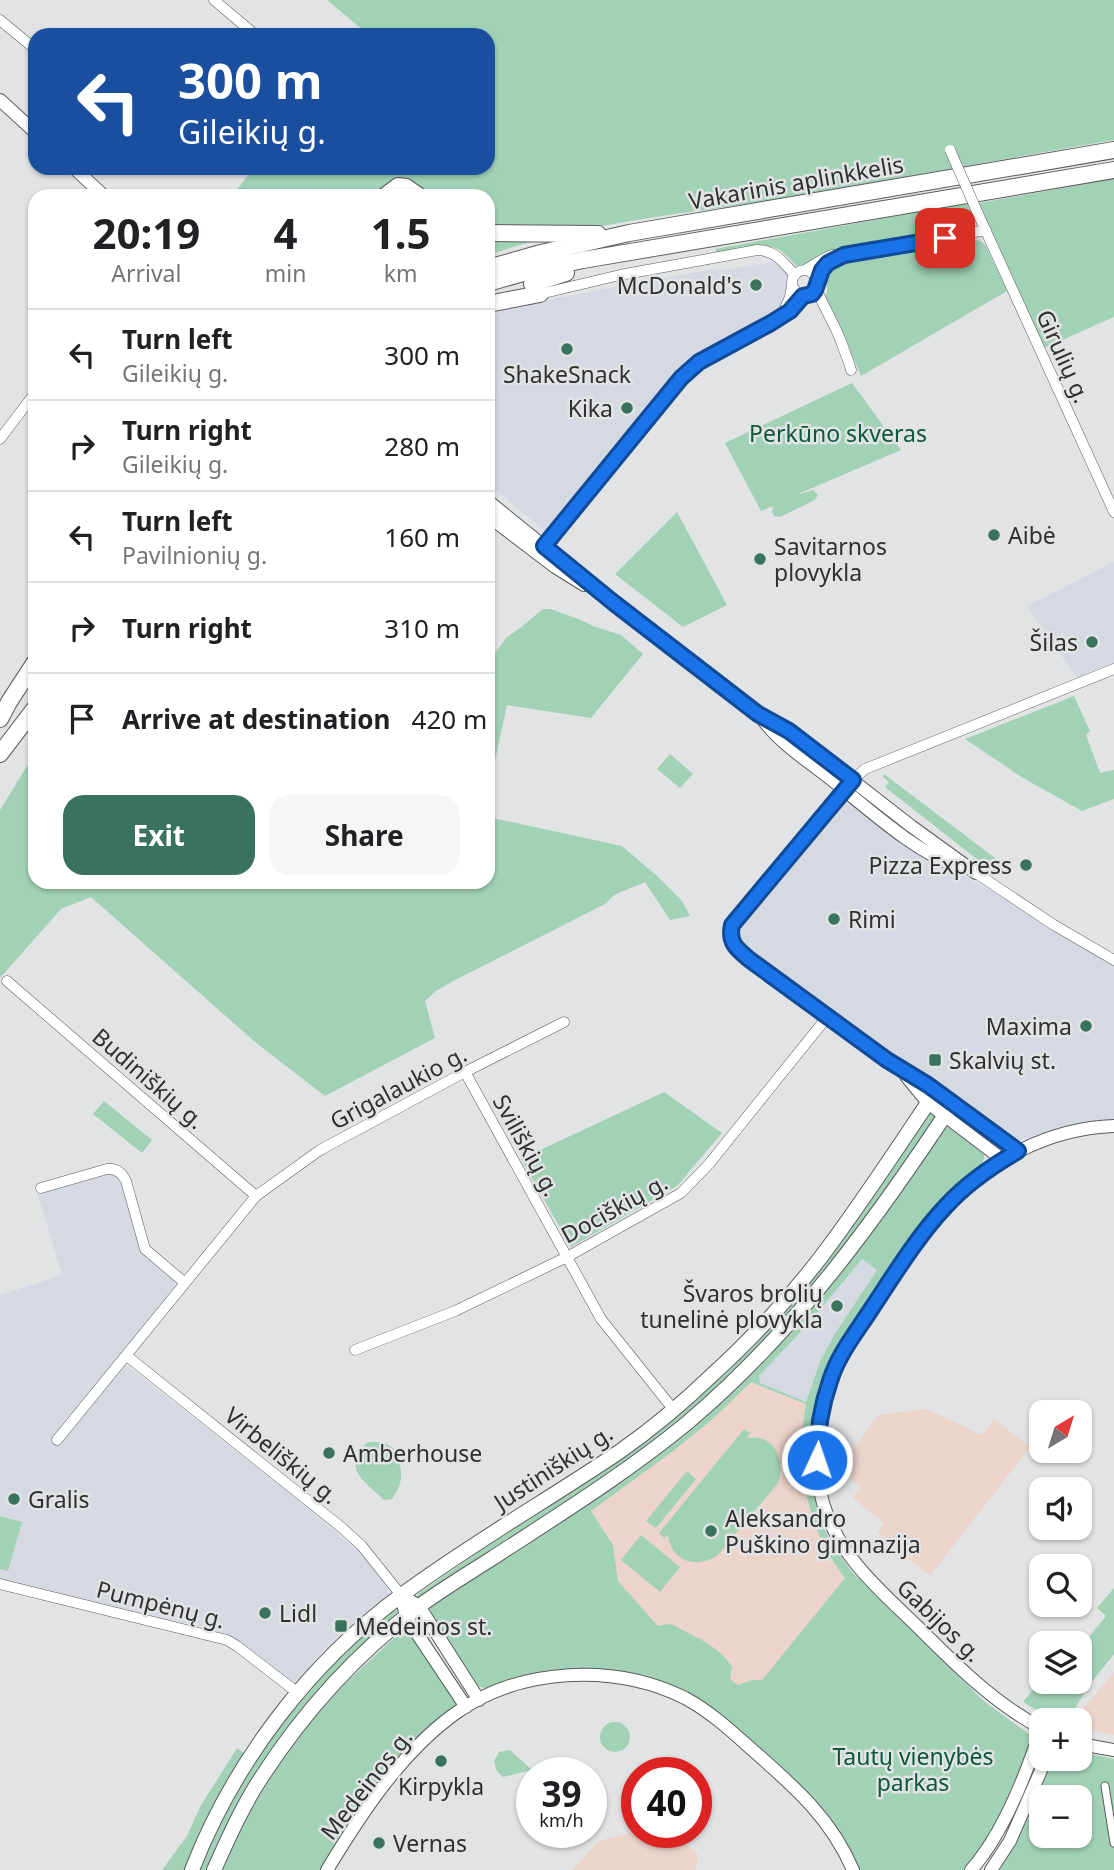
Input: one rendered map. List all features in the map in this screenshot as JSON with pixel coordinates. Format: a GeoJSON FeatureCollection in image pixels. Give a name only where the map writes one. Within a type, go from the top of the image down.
{"type":"FeatureCollection","features":[{"type":"Feature","properties":{"kind":"highway","name":"Vakarinis aplinkkelis"},"geometry":{"type":"LineString","coordinates":[[495,266],[629,233],[1114,150]]}},
{"type":"Feature","properties":{"kind":"highway","name":"Vakarinis aplinkkelis"},"geometry":{"type":"LineString","coordinates":[[495,281],[540,268],[583,260],[1114,170]]}},
{"type":"Feature","properties":{"kind":"highway"},"geometry":{"type":"LineString","coordinates":[[495,302],[536,289],[575,271],[766,234],[810,221]]}},
{"type":"Feature","properties":{"kind":"highway"},"geometry":{"type":"LineString","coordinates":[[495,233],[629,233]]}},
{"type":"Feature","properties":{"kind":"highway"},"geometry":{"type":"LineString","coordinates":[[0,719],[28,673]]}},
{"type":"Feature","properties":{"kind":"highway"},"geometry":{"type":"LineString","coordinates":[[0,724],[28,689]]}},
{"type":"Feature","properties":{"kind":"highway"},"geometry":{"type":"LineString","coordinates":[[0,754],[28,717]]}},
{"type":"Feature","properties":{"kind":"main road"},"geometry":{"type":"LineString","coordinates":[[932,1097],[949,1109]]}},
{"type":"Feature","properties":{"kind":"main road","name":"Justiniškių g."},"geometry":{"type":"LineString","coordinates":[[192,1870],[206,1835],[229,1791],[264,1737],[298,1693],[362,1627],[401,1595],[621,1450],[712,1375],[781,1304],[826,1251],[932,1097]]}},
{"type":"Feature","properties":{"kind":"main road","name":"Justiniškių g."},"geometry":{"type":"LineString","coordinates":[[214,1870],[234,1825],[260,1779],[292,1734],[338,1679],[373,1644],[419,1606],[628,1468],[685,1424],[739,1376],[800,1312],[849,1252],[949,1109]]}},
{"type":"Feature","properties":{"kind":"street"},"geometry":{"type":"LineString","coordinates":[[214,0],[247,28]]}},
{"type":"Feature","properties":{"kind":"street"},"geometry":{"type":"LineString","coordinates":[[0,20],[28,43]]}},
{"type":"Feature","properties":{"kind":"street"},"geometry":{"type":"LineString","coordinates":[[0,100],[28,126]]}},
{"type":"Feature","properties":{"kind":"street","name":"Girulių g."},"geometry":{"type":"LineString","coordinates":[[950,150],[1114,512]]}},
{"type":"Feature","properties":{"kind":"street"},"geometry":{"type":"LineString","coordinates":[[82,175],[96,189]]}},
{"type":"Feature","properties":{"kind":"street"},"geometry":{"type":"LineString","coordinates":[[782,315],[790,297],[794,275],[832,255],[986,230]]}},
{"type":"Feature","properties":{"kind":"street"},"geometry":{"type":"LineString","coordinates":[[536,289],[757,250],[776,255],[794,275]]}},
{"type":"Feature","properties":{"kind":"street"},"geometry":{"type":"LineString","coordinates":[[540,550],[692,367],[790,311],[804,296],[812,294],[822,270],[828,263],[844,255]]}},
{"type":"Feature","properties":{"kind":"street"},"geometry":{"type":"LineString","coordinates":[[805,270],[813,274],[851,370]]}},
{"type":"Feature","properties":{"kind":"street"},"geometry":{"type":"LineString","coordinates":[[792,286],[796,293],[825,310]]}},
{"type":"Feature","properties":{"kind":"street"},"geometry":{"type":"LineString","coordinates":[[0,439],[28,402]]}},
{"type":"Feature","properties":{"kind":"street"},"geometry":{"type":"LineString","coordinates":[[495,508],[568,576],[614,603],[758,714],[789,731],[849,785],[1054,925],[1114,960]]}},
{"type":"Feature","properties":{"kind":"street"},"geometry":{"type":"LineString","coordinates":[[495,521],[540,550]]}},
{"type":"Feature","properties":{"kind":"street"},"geometry":{"type":"LineString","coordinates":[[932,1097],[902,1071],[734,947],[730,933],[732,925],[865,769],[1114,669]]}},
{"type":"Feature","properties":{"kind":"street","name":"Budiniškių g."},"geometry":{"type":"LineString","coordinates":[[7,981],[256,1196]]}},
{"type":"Feature","properties":{"kind":"street","name":"Dociškių g."},"geometry":{"type":"LineString","coordinates":[[355,1350],[439,1318],[567,1256],[681,1194],[709,1164],[828,1016]]}},
{"type":"Feature","properties":{"kind":"street","name":"Grigalaukio g."},"geometry":{"type":"LineString","coordinates":[[256,1196],[320,1150],[564,1022]]}},
{"type":"Feature","properties":{"kind":"street","name":"Sviliškių g."},"geometry":{"type":"LineString","coordinates":[[465,1072],[601,1319],[673,1409]]}},
{"type":"Feature","properties":{"kind":"street"},"geometry":{"type":"LineString","coordinates":[[949,1109],[1018,1151]]}},
{"type":"Feature","properties":{"kind":"street"},"geometry":{"type":"LineString","coordinates":[[949,1109],[1003,1160]]}},
{"type":"Feature","properties":{"kind":"street","name":"Gabijos g."},"geometry":{"type":"LineString","coordinates":[[1029,1721],[955,1664],[861,1572],[839,1542],[823,1502],[817,1460],[819,1422],[830,1379],[842,1353],[924,1232],[946,1206],[989,1169],[1018,1151],[1072,1131],[1114,1126]]}},
{"type":"Feature","properties":{"kind":"street"},"geometry":{"type":"LineString","coordinates":[[41,1188],[111,1169],[120,1172],[145,1249],[186,1283]]}},
{"type":"Feature","properties":{"kind":"street"},"geometry":{"type":"LineString","coordinates":[[57,1440],[256,1196]]}},
{"type":"Feature","properties":{"kind":"street","name":"Virbeliškių g."},"geometry":{"type":"LineString","coordinates":[[127,1356],[341,1527],[361,1545],[401,1595]]}},
{"type":"Feature","properties":{"kind":"street","name":"Pumpėnų g."},"geometry":{"type":"LineString","coordinates":[[0,1584],[227,1640],[298,1693]]}},
{"type":"Feature","properties":{"kind":"street"},"geometry":{"type":"LineString","coordinates":[[401,1595],[419,1606],[479,1700]]}},
{"type":"Feature","properties":{"kind":"street"},"geometry":{"type":"LineString","coordinates":[[401,1595],[406,1616],[466,1707]]}},
{"type":"Feature","properties":{"kind":"street","name":"Medeinos g."},"geometry":{"type":"LineString","coordinates":[[327,1870],[399,1768],[446,1720],[479,1700],[511,1686],[574,1675],[619,1677],[671,1692],[699,1706],[723,1723],[807,1800],[834,1833],[853,1870]]}},
{"type":"Feature","properties":{"kind":"street"},"geometry":{"type":"LineString","coordinates":[[1092,1746],[1114,1750]]}},
{"type":"Feature","properties":{"kind":"street"},"geometry":{"type":"LineString","coordinates":[[971,1870],[990,1846],[1029,1760]]}},
{"type":"Feature","properties":{"kind":"street"},"geometry":{"type":"LineString","coordinates":[[991,1870],[1010,1841],[1041,1771]]}},
{"type":"Feature","properties":{"kind":"street"},"geometry":{"type":"LineString","coordinates":[[1105,1786],[1114,1843]]}},
{"type":"Feature","properties":{"kind":"shaded area"},"geometry":{"type":"Polygon","coordinates":[[[778,261],[786,270],[789,295],[769,320],[681,371],[547,533],[495,489],[495,315],[506,308],[713,269],[724,270],[778,261]]]}},
{"type":"Feature","properties":{"kind":"shaded area"},"geometry":{"type":"Polygon","coordinates":[[[1114,562],[1114,665],[1078,679],[1027,606],[1114,562]]]}},
{"type":"Feature","properties":{"kind":"shaded area"},"geometry":{"type":"Polygon","coordinates":[[[847,799],[956,871],[1114,965],[1114,1120],[1085,1122],[1019,1140],[1004,1135],[930,1078],[890,1055],[742,948],[737,938],[744,918],[847,799]]]}},
{"type":"Feature","properties":{"kind":"shaded area"},"geometry":{"type":"Polygon","coordinates":[[[109,1172],[121,1178],[141,1250],[176,1281],[121,1354],[126,1365],[363,1555],[387,1587],[389,1594],[333,1641],[314,1660],[297,1684],[225,1633],[0,1579],[0,1295],[62,1275],[37,1192],[109,1172]]]}},
{"type":"Feature","properties":{"kind":"shaded area"},"geometry":{"type":"Polygon","coordinates":[[[862,1259],[877,1270],[821,1359],[806,1402],[760,1383],[759,1376],[808,1324],[862,1259]]]}},
{"type":"Feature","properties":{"kind":"shaded area","name":"Aleksandro Puškino gimnazija"},"geometry":{"type":"Polygon","coordinates":[[[751,1382],[806,1404],[802,1451],[807,1501],[824,1547],[845,1578],[762,1681],[738,1685],[730,1679],[732,1671],[667,1624],[658,1626],[618,1581],[613,1545],[591,1511],[672,1452],[714,1418],[751,1382]]]}},
{"type":"Feature","properties":{"kind":"shaded area"},"geometry":{"type":"Polygon","coordinates":[[[927,1409],[982,1435],[994,1419],[1029,1446],[930,1576],[880,1535],[878,1532],[884,1523],[853,1498],[861,1488],[840,1469],[878,1415],[927,1409]]]}},
{"type":"Feature","properties":{"kind":"shaded area"},"geometry":{"type":"Polygon","coordinates":[[[1114,1672],[1114,1735],[1092,1730],[1092,1708],[1084,1708],[1114,1672]]]}},
{"type":"Feature","properties":{"kind":"shaded area"},"geometry":{"type":"Polygon","coordinates":[[[621,1835],[621,1848],[690,1848],[698,1855],[696,1870],[572,1870],[592,1848],[607,1848],[607,1839],[621,1835]]]}},
{"type":"Feature","properties":{"kind":"green space"},"geometry":{"type":"Polygon","coordinates":[[[327,0],[1114,0],[1114,140],[803,195],[588,229],[495,253],[495,189],[238,189],[248,175],[495,175],[495,28],[360,28],[327,0]]]}},
{"type":"Feature","properties":{"kind":"green space"},"geometry":{"type":"Polygon","coordinates":[[[1114,179],[1114,317],[1044,348],[979,203],[1114,179]]]}},
{"type":"Feature","properties":{"kind":"green space"},"geometry":{"type":"Polygon","coordinates":[[[967,203],[974,218],[969,229],[838,251],[803,265],[797,266],[773,247],[749,247],[717,253],[715,249],[967,203]]]}},
{"type":"Feature","properties":{"kind":"green space"},"geometry":{"type":"Polygon","coordinates":[[[977,240],[986,246],[1007,291],[861,376],[825,299],[829,273],[838,265],[977,240]]]}},
{"type":"Feature","properties":{"kind":"green space","name":"Perkūno skveras"},"geometry":{"type":"Polygon","coordinates":[[[852,383],[901,450],[796,495],[813,490],[818,495],[815,500],[780,517],[774,516],[773,506],[761,511],[725,443],[852,383]]]}},
{"type":"Feature","properties":{"kind":"green space"},"geometry":{"type":"Polygon","coordinates":[[[677,512],[727,605],[683,627],[615,574],[677,512]]]}},
{"type":"Feature","properties":{"kind":"green space"},"geometry":{"type":"Polygon","coordinates":[[[543,609],[551,609],[621,635],[643,654],[591,718],[507,705],[495,761],[495,653],[506,638],[543,609]]]}},
{"type":"Feature","properties":{"kind":"green space"},"geometry":{"type":"Polygon","coordinates":[[[1074,696],[1090,731],[1086,735],[1100,773],[1114,770],[1114,799],[1082,811],[1023,778],[965,739],[1074,696]]]}},
{"type":"Feature","properties":{"kind":"green space"},"geometry":{"type":"Polygon","coordinates":[[[670,754],[693,774],[680,788],[657,769],[670,754]]]}},
{"type":"Feature","properties":{"kind":"green space"},"geometry":{"type":"Polygon","coordinates":[[[28,764],[28,889],[495,889],[495,819],[622,846],[682,901],[690,916],[670,920],[645,882],[614,895],[605,904],[436,991],[425,1001],[435,1038],[325,1096],[255,1042],[91,897],[61,909],[0,978],[0,810],[28,764]]]}},
{"type":"Feature","properties":{"kind":"green space"},"geometry":{"type":"Polygon","coordinates":[[[884,774],[995,858],[988,868],[885,787],[889,782],[883,777],[884,774]]]}},
{"type":"Feature","properties":{"kind":"green space"},"geometry":{"type":"Polygon","coordinates":[[[664,1092],[722,1133],[677,1186],[571,1247],[521,1159],[664,1092]]]}},
{"type":"Feature","properties":{"kind":"green space"},"geometry":{"type":"Polygon","coordinates":[[[104,1101],[152,1140],[142,1153],[93,1114],[104,1101]]]}},
{"type":"Feature","properties":{"kind":"green space"},"geometry":{"type":"Polygon","coordinates":[[[930,1112],[935,1115],[935,1119],[877,1205],[801,1303],[703,1402],[612,1473],[416,1597],[736,1358],[930,1112]]]}},
{"type":"Feature","properties":{"kind":"green space","name":"Tautų vienybės parkas"},"geometry":{"type":"Polygon","coordinates":[[[952,1128],[984,1154],[980,1167],[947,1196],[909,1240],[859,1314],[836,1353],[817,1398],[812,1418],[811,1470],[814,1496],[822,1524],[831,1542],[851,1571],[985,1702],[1029,1734],[1029,1748],[995,1826],[965,1870],[857,1870],[849,1851],[739,1732],[625,1674],[486,1689],[476,1685],[430,1616],[431,1605],[724,1397],[943,1129],[952,1128]],[[862,1259],[808,1324],[759,1376],[760,1383],[806,1402],[821,1359],[877,1270],[862,1259]],[[751,1382],[714,1418],[672,1452],[591,1511],[613,1545],[618,1581],[658,1626],[673,1625],[721,1653],[732,1667],[730,1679],[738,1685],[762,1680],[845,1578],[821,1539],[807,1496],[802,1450],[806,1404],[751,1382]]]}},
{"type":"Feature","properties":{"kind":"green space"},"geometry":{"type":"Polygon","coordinates":[[[744,1429],[750,1433],[747,1438],[765,1440],[776,1450],[780,1466],[778,1483],[717,1556],[701,1562],[686,1560],[674,1551],[668,1535],[664,1538],[659,1533],[744,1429]]]}},
{"type":"Feature","properties":{"kind":"green space"},"geometry":{"type":"Polygon","coordinates":[[[368,1442],[384,1442],[396,1450],[401,1475],[392,1499],[384,1500],[363,1480],[355,1466],[360,1451],[368,1442]]]}},
{"type":"Feature","properties":{"kind":"green space"},"geometry":{"type":"Polygon","coordinates":[[[687,1471],[696,1479],[656,1528],[646,1521],[687,1471]]]}},
{"type":"Feature","properties":{"kind":"green space"},"geometry":{"type":"Polygon","coordinates":[[[0,1516],[22,1522],[8,1571],[0,1569],[0,1516]]]}},
{"type":"Feature","properties":{"kind":"green space"},"geometry":{"type":"Polygon","coordinates":[[[641,1535],[680,1567],[660,1592],[621,1560],[641,1535]]]}},
{"type":"Feature","properties":{"kind":"green space"},"geometry":{"type":"Polygon","coordinates":[[[1114,1588],[1114,1654],[1092,1682],[1092,1633],[1106,1616],[1097,1608],[1114,1588]]]}},
{"type":"Feature","properties":{"kind":"green space"},"geometry":{"type":"Polygon","coordinates":[[[395,1609],[398,1611],[396,1617],[342,1666],[208,1870],[197,1870],[229,1802],[282,1722],[302,1696],[346,1650],[395,1609]]]}},
{"type":"Feature","properties":{"kind":"green space"},"geometry":{"type":"Polygon","coordinates":[[[401,1633],[411,1635],[458,1705],[456,1708],[448,1714],[322,1870],[219,1870],[238,1828],[291,1741],[334,1694],[401,1633]]]}},
{"type":"Feature","properties":{"kind":"green space"},"geometry":{"type":"Polygon","coordinates":[[[1030,1694],[1083,1694],[1075,1708],[1034,1708],[1023,1702],[1030,1694]]]}},
{"type":"Feature","properties":{"kind":"green space"},"geometry":{"type":"Polygon","coordinates":[[[615,1722],[626,1726],[630,1737],[626,1748],[615,1752],[604,1748],[600,1737],[604,1726],[615,1722]]]}},
{"type":"Feature","properties":{"kind":"green space"},"geometry":{"type":"Polygon","coordinates":[[[237,1748],[246,1754],[185,1870],[162,1870],[187,1836],[200,1807],[237,1748]]]}},
{"type":"Feature","properties":{"kind":"green space"},"geometry":{"type":"Polygon","coordinates":[[[510,1750],[518,1757],[516,1774],[503,1777],[497,1771],[494,1761],[499,1752],[510,1750]]]}},
{"type":"Feature","properties":{"kind":"green space"},"geometry":{"type":"Polygon","coordinates":[[[1092,1754],[1114,1759],[1114,1870],[997,1870],[1029,1805],[1029,1848],[1092,1848],[1092,1785],[1039,1785],[1046,1771],[1092,1771],[1092,1754]]]}},
{"type":"Feature","properties":{"kind":"place","name":"McDonald's"},"geometry":{"type":"Point","coordinates":[756,285]}},
{"type":"Feature","properties":{"kind":"place","name":"ShakeSnack"},"geometry":{"type":"Point","coordinates":[567,349]}},
{"type":"Feature","properties":{"kind":"place","name":"Kika"},"geometry":{"type":"Point","coordinates":[627,408]}},
{"type":"Feature","properties":{"kind":"place","name":"Aibė"},"geometry":{"type":"Point","coordinates":[994,535]}},
{"type":"Feature","properties":{"kind":"place","name":"Savitarnos plovykla"},"geometry":{"type":"Point","coordinates":[760,559]}},
{"type":"Feature","properties":{"kind":"place","name":"Šilas"},"geometry":{"type":"Point","coordinates":[1092,642]}},
{"type":"Feature","properties":{"kind":"place","name":"Pizza Express"},"geometry":{"type":"Point","coordinates":[1026,865]}},
{"type":"Feature","properties":{"kind":"place","name":"Rimi"},"geometry":{"type":"Point","coordinates":[834,919]}},
{"type":"Feature","properties":{"kind":"place","name":"Maxima"},"geometry":{"type":"Point","coordinates":[1086,1026]}},
{"type":"Feature","properties":{"kind":"place","name":"Skalvių st."},"geometry":{"type":"Point","coordinates":[935,1060]}},
{"type":"Feature","properties":{"kind":"place","name":"Švaros brolių tunelinė plovykla"},"geometry":{"type":"Point","coordinates":[837,1306]}},
{"type":"Feature","properties":{"kind":"place","name":"Amberhouse"},"geometry":{"type":"Point","coordinates":[329,1453]}},
{"type":"Feature","properties":{"kind":"place","name":"Gralis"},"geometry":{"type":"Point","coordinates":[14,1499]}},
{"type":"Feature","properties":{"kind":"place","name":"Aleksandro Puškino gimnazija"},"geometry":{"type":"Point","coordinates":[711,1531]}},
{"type":"Feature","properties":{"kind":"place","name":"Lidl"},"geometry":{"type":"Point","coordinates":[265,1613]}},
{"type":"Feature","properties":{"kind":"place","name":"Medeinos st."},"geometry":{"type":"Point","coordinates":[341,1626]}},
{"type":"Feature","properties":{"kind":"place","name":"Kirpykla"},"geometry":{"type":"Point","coordinates":[441,1761]}},
{"type":"Feature","properties":{"kind":"place","name":"Vernas"},"geometry":{"type":"Point","coordinates":[379,1843]}},
{"type":"Feature","properties":{"kind":"route"},"geometry":{"type":"LineString","coordinates":[[817,1460],[819,1422],[824,1398],[842,1353],[904,1260],[946,1206],[989,1169],[1018,1151],[928,1085],[902,1071],[734,947],[730,933],[732,925],[853,780],[789,731],[758,714],[544,546],[692,367],[790,311],[803,296],[812,294],[822,270],[828,263],[844,255],[945,238]]}}]}
